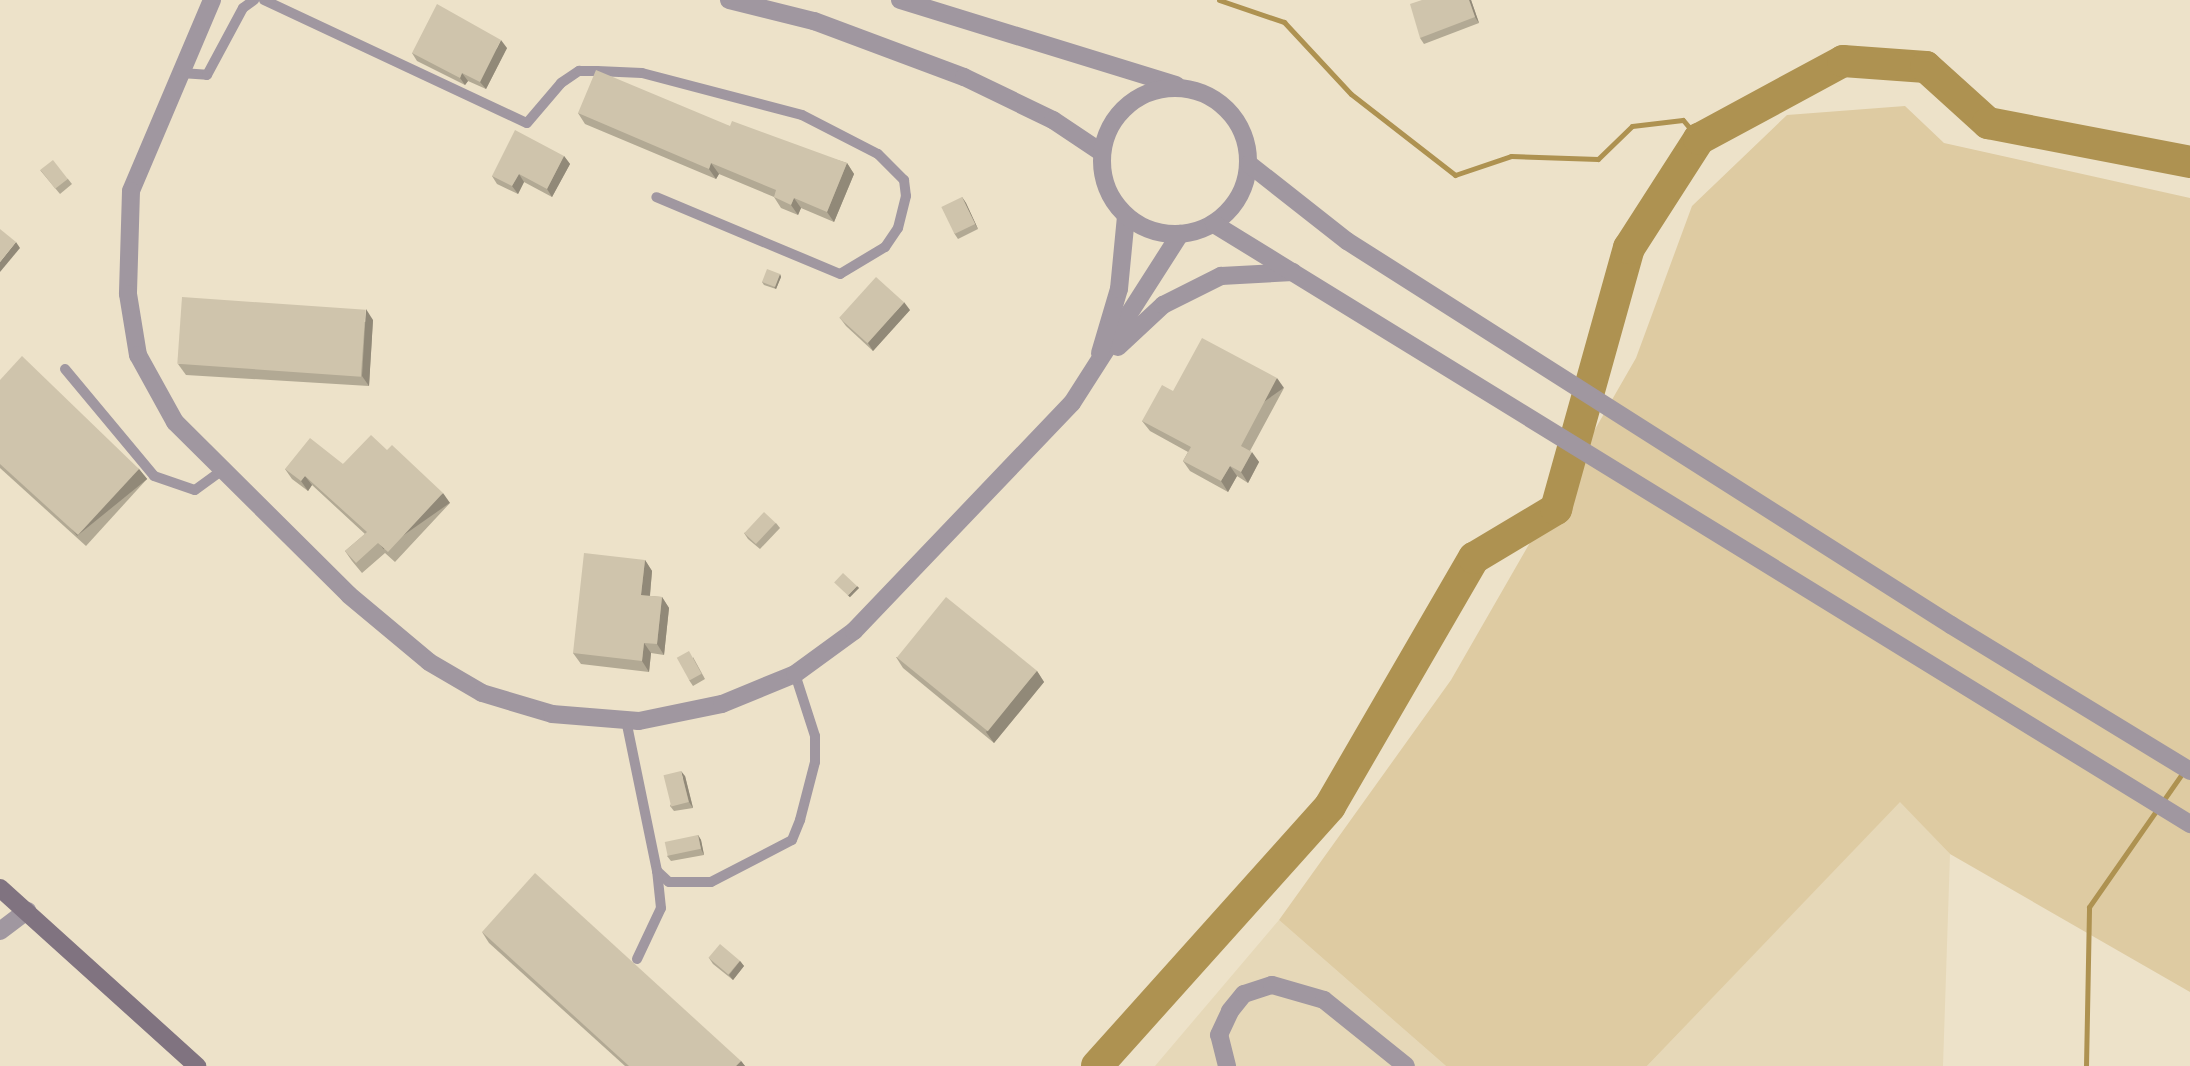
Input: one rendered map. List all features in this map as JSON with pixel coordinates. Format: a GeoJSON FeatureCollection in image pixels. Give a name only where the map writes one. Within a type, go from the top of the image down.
{"type":"FeatureCollection","features":[{"type":"Feature","properties":{"kind":"main road"},"geometry":{"type":"LineString","coordinates":[[0,888],[197,1066]]}},
{"type":"Feature","properties":{"kind":"street"},"geometry":{"type":"LineString","coordinates":[[212,0],[131,191],[128,294],[138,355],[175,422],[349,595],[429,662],[482,693],[552,714],[626,720],[722,704],[795,674],[854,631],[1072,403],[1180,234]]}},
{"type":"Feature","properties":{"kind":"street"},"geometry":{"type":"LineString","coordinates":[[729,0],[814,21],[964,77],[1053,120],[1101,152]]}},
{"type":"Feature","properties":{"kind":"street"},"geometry":{"type":"LineString","coordinates":[[900,0],[1189,89],[1226,108],[1247,144],[1249,164],[1238,198],[1214,224],[1180,234],[1146,229],[1126,216],[1106,187],[1101,152],[1122,109],[1165,88],[1189,89]]}},
{"type":"Feature","properties":{"kind":"street"},"geometry":{"type":"LineString","coordinates":[[1249,164],[1347,241],[1665,438],[2190,771]]}},
{"type":"Feature","properties":{"kind":"street"},"geometry":{"type":"LineString","coordinates":[[1095,369],[1119,289],[1126,216]]}},
{"type":"Feature","properties":{"kind":"street"},"geometry":{"type":"LineString","coordinates":[[1214,224],[2190,824]]}},
{"type":"Feature","properties":{"kind":"street"},"geometry":{"type":"LineString","coordinates":[[1095,369],[1163,305],[1221,276],[1293,272]]}},
{"type":"Feature","properties":{"kind":"street"},"geometry":{"type":"LineString","coordinates":[[0,931],[27,911]]}},
{"type":"Feature","properties":{"kind":"street"},"geometry":{"type":"LineString","coordinates":[[1227,1066],[1219,1035],[1230,1011],[1244,994],[1272,985],[1324,1000],[1406,1066]]}},
{"type":"Feature","properties":{"kind":"lane"},"geometry":{"type":"LineString","coordinates":[[182,73],[207,75],[243,8],[254,0]]}},
{"type":"Feature","properties":{"kind":"lane"},"geometry":{"type":"LineString","coordinates":[[264,0],[527,123],[561,83],[579,71],[642,73],[801,115],[878,154],[904,180],[906,196],[898,228],[885,247],[840,274],[656,197]]}},
{"type":"Feature","properties":{"kind":"lane"},"geometry":{"type":"LineString","coordinates":[[64,369],[154,476],[195,490],[223,470]]}},
{"type":"Feature","properties":{"kind":"lane"},"geometry":{"type":"LineString","coordinates":[[657,871],[669,882],[711,882],[792,840],[815,762],[811,715],[795,674]]}},
{"type":"Feature","properties":{"kind":"lane"},"geometry":{"type":"LineString","coordinates":[[626,720],[657,871],[661,908],[637,959]]}},
{"type":"Feature","properties":{"kind":"shaded area"},"geometry":{"type":"Polygon","coordinates":[[[1905,106],[1944,143],[2190,198],[2190,992],[1950,854],[1900,802],[1647,1066],[1446,1066],[1279,920],[1451,680],[1636,358],[1692,206],[1787,115],[1905,106]]]}},
{"type":"Feature","properties":{"kind":"shaded area"},"geometry":{"type":"Polygon","coordinates":[[[1900,801],[1950,854],[1943,1066],[1647,1066],[1900,801]]]}},
{"type":"Feature","properties":{"kind":"shaded area"},"geometry":{"type":"Polygon","coordinates":[[[1279,920],[1446,1066],[1155,1066],[1279,920]]]}},
{"type":"Feature","properties":{"kind":"building"},"geometry":{"type":"Polygon","coordinates":[[[1422,0],[1469,0],[1475,17],[1420,38],[1410,4],[1422,0]]]}},
{"type":"Feature","properties":{"kind":"building"},"geometry":{"type":"Polygon","coordinates":[[[437,4],[501,40],[480,82],[462,73],[460,78],[412,53],[437,4]]]}},
{"type":"Feature","properties":{"kind":"building"},"geometry":{"type":"Polygon","coordinates":[[[596,70],[730,126],[732,121],[847,163],[827,212],[794,198],[791,205],[774,197],[776,190],[711,163],[709,169],[578,113],[596,70]]]}},
{"type":"Feature","properties":{"kind":"building"},"geometry":{"type":"Polygon","coordinates":[[[515,130],[564,156],[547,189],[519,174],[512,186],[492,176],[515,130]]]}},
{"type":"Feature","properties":{"kind":"building"},"geometry":{"type":"Polygon","coordinates":[[[53,160],[68,179],[55,189],[40,170],[53,160]]]}},
{"type":"Feature","properties":{"kind":"building"},"geometry":{"type":"Polygon","coordinates":[[[962,197],[975,224],[954,234],[941,207],[962,197]]]}},
{"type":"Feature","properties":{"kind":"building"},"geometry":{"type":"Polygon","coordinates":[[[0,229],[16,242],[0,262],[0,229]]]}},
{"type":"Feature","properties":{"kind":"building"},"geometry":{"type":"Polygon","coordinates":[[[767,269],[780,274],[775,287],[762,282],[767,269]]]}},
{"type":"Feature","properties":{"kind":"building"},"geometry":{"type":"Polygon","coordinates":[[[876,277],[904,302],[867,343],[839,318],[876,277]]]}},
{"type":"Feature","properties":{"kind":"building"},"geometry":{"type":"Polygon","coordinates":[[[182,297],[366,310],[361,377],[177,364],[182,297]]]}},
{"type":"Feature","properties":{"kind":"building"},"geometry":{"type":"Polygon","coordinates":[[[1202,338],[1277,378],[1241,446],[1252,452],[1241,472],[1230,466],[1221,481],[1183,461],[1191,447],[1142,421],[1162,385],[1173,391],[1202,338]]]}},
{"type":"Feature","properties":{"kind":"building"},"geometry":{"type":"Polygon","coordinates":[[[22,356],[139,469],[78,535],[0,464],[0,380],[22,356]]]}},
{"type":"Feature","properties":{"kind":"building"},"geometry":{"type":"Polygon","coordinates":[[[371,435],[387,450],[392,445],[443,493],[388,552],[378,543],[356,563],[345,551],[367,532],[305,476],[301,481],[285,469],[310,438],[343,464],[371,435]]]}},
{"type":"Feature","properties":{"kind":"building"},"geometry":{"type":"Polygon","coordinates":[[[764,512],[776,523],[756,544],[744,533],[764,512]]]}},
{"type":"Feature","properties":{"kind":"building"},"geometry":{"type":"Polygon","coordinates":[[[584,553],[645,560],[641,595],[662,597],[657,644],[644,643],[642,661],[573,653],[584,553]]]}},
{"type":"Feature","properties":{"kind":"building"},"geometry":{"type":"Polygon","coordinates":[[[843,573],[857,586],[848,595],[834,583],[843,573]]]}},
{"type":"Feature","properties":{"kind":"building"},"geometry":{"type":"Polygon","coordinates":[[[946,597],[1037,671],[988,731],[897,658],[946,597]]]}},
{"type":"Feature","properties":{"kind":"building"},"geometry":{"type":"Polygon","coordinates":[[[689,651],[702,674],[689,681],[677,658],[689,651]]]}},
{"type":"Feature","properties":{"kind":"building"},"geometry":{"type":"Polygon","coordinates":[[[681,771],[689,802],[671,806],[664,775],[681,771]]]}},
{"type":"Feature","properties":{"kind":"building"},"geometry":{"type":"Polygon","coordinates":[[[698,835],[701,849],[668,856],[665,842],[698,835]]]}},
{"type":"Feature","properties":{"kind":"building"},"geometry":{"type":"Polygon","coordinates":[[[535,873],[741,1061],[736,1066],[629,1066],[482,932],[535,873]]]}},
{"type":"Feature","properties":{"kind":"building"},"geometry":{"type":"Polygon","coordinates":[[[720,944],[740,961],[728,975],[708,958],[720,944]]]}},
{"type":"Feature","properties":{"kind":"waterway"},"geometry":{"type":"LineString","coordinates":[[1219,0],[1284,22],[1351,94],[1455,175],[1511,156],[1598,159],[1632,126],[1683,120],[1699,139]]}},
{"type":"Feature","properties":{"kind":"waterway"},"geometry":{"type":"LineString","coordinates":[[1097,1066],[1330,806],[1474,558],[1556,509],[1629,248],[1699,139],[1843,61],[1926,67],[1988,123],[2190,162]]}},
{"type":"Feature","properties":{"kind":"waterway"},"geometry":{"type":"LineString","coordinates":[[2086,1066],[2089,907],[2184,771]]}}]}
